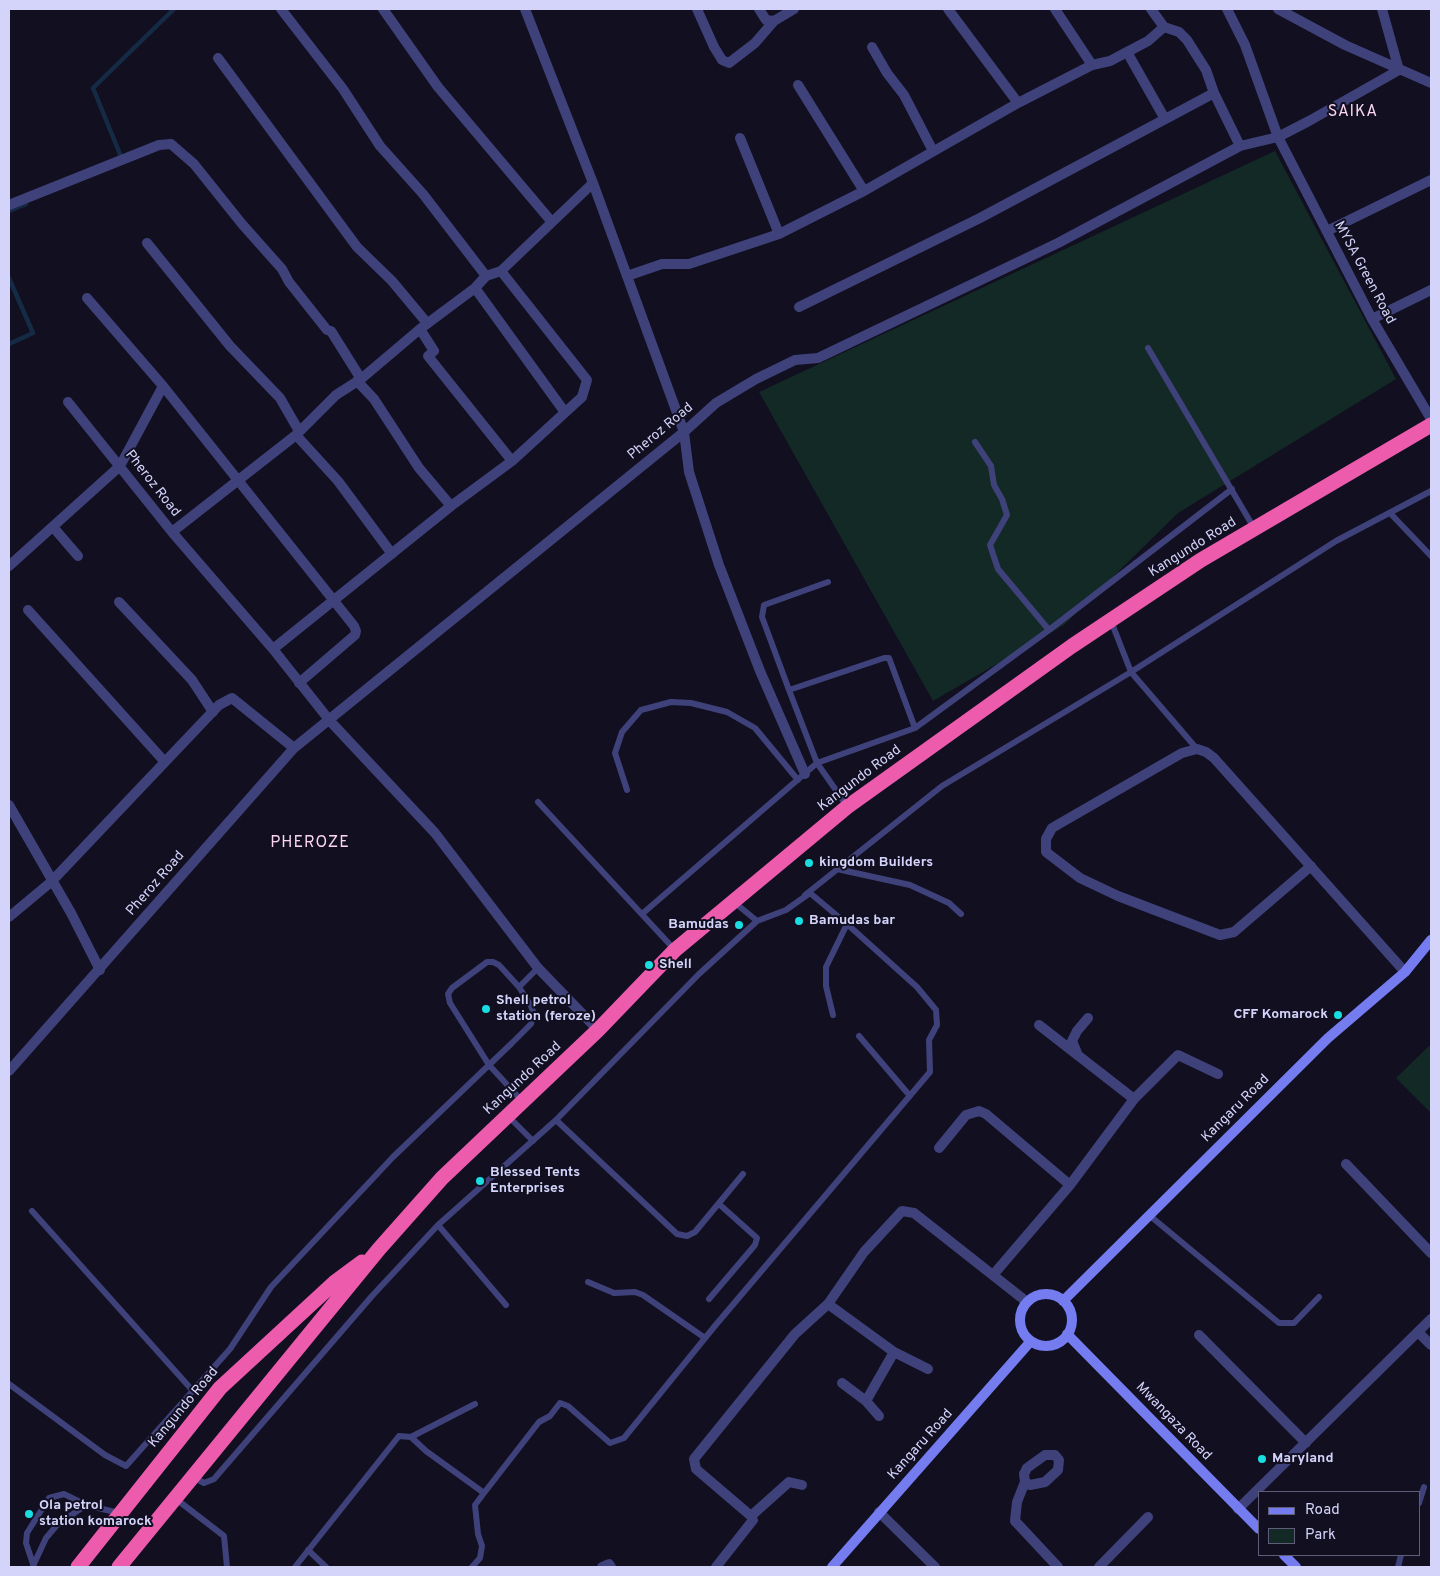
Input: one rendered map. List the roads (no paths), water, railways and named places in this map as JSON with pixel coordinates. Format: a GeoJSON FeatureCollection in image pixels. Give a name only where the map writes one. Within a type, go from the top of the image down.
{"type":"FeatureCollection","features":[{"type":"Feature","properties":{"kind":"highway","name":"Kangundo Road"},"geometry":{"type":"LineString","coordinates":[[119,1567],[379,1250],[442,1178],[598,1030],[675,950],[848,808],[1111,620],[1201,560],[1431,425]]}},
{"type":"Feature","properties":{"kind":"highway","name":"Kangundo Road"},"geometry":{"type":"LineString","coordinates":[[78,1567],[220,1388],[335,1282],[379,1250]]}},
{"type":"Feature","properties":{"kind":"main road","name":"Kangaru Road"},"geometry":{"type":"LineString","coordinates":[[1063,1301],[1328,1038],[1405,972],[1431,940]]}},
{"type":"Feature","properties":{"kind":"main road"},"geometry":{"type":"LineString","coordinates":[[1041,1295],[1056,1296],[1068,1306],[1072,1320],[1067,1334],[1062,1340],[1047,1346],[1031,1341],[1021,1327],[1022,1310],[1027,1302],[1041,1295]]}},
{"type":"Feature","properties":{"kind":"main road","name":"Mwangaza Road"},"geometry":{"type":"LineString","coordinates":[[1067,1334],[1238,1510],[1258,1528]]}},
{"type":"Feature","properties":{"kind":"main road","name":"Kangaru Road"},"geometry":{"type":"LineString","coordinates":[[832,1567],[1031,1341]]}},
{"type":"Feature","properties":{"kind":"main road"},"geometry":{"type":"LineString","coordinates":[[1285,1556],[1296,1567]]}},
{"type":"Feature","properties":{"kind":"street"},"geometry":{"type":"LineString","coordinates":[[281,9],[343,89],[380,146],[423,194],[486,276]]}},
{"type":"Feature","properties":{"kind":"street"},"geometry":{"type":"LineString","coordinates":[[383,9],[438,87],[551,221]]}},
{"type":"Feature","properties":{"kind":"street"},"geometry":{"type":"LineString","coordinates":[[525,9],[593,183],[684,432],[689,472],[719,565],[802,777]]}},
{"type":"Feature","properties":{"kind":"street"},"geometry":{"type":"LineString","coordinates":[[697,9],[714,47],[722,60],[729,63],[755,43],[774,21],[794,9]]}},
{"type":"Feature","properties":{"kind":"street"},"geometry":{"type":"LineString","coordinates":[[759,9],[766,20],[774,21]]}},
{"type":"Feature","properties":{"kind":"street"},"geometry":{"type":"LineString","coordinates":[[948,9],[1018,103]]}},
{"type":"Feature","properties":{"kind":"street"},"geometry":{"type":"LineString","coordinates":[[1055,9],[1092,65]]}},
{"type":"Feature","properties":{"kind":"street"},"geometry":{"type":"LineString","coordinates":[[1151,9],[1164,27],[1179,32],[1187,40],[1206,70],[1214,93],[1240,146]]}},
{"type":"Feature","properties":{"kind":"street","name":"MYSA Green Road"},"geometry":{"type":"LineString","coordinates":[[1227,9],[1245,45],[1278,136],[1372,319],[1431,419]]}},
{"type":"Feature","properties":{"kind":"street"},"geometry":{"type":"LineString","coordinates":[[1278,9],[1314,29],[1399,70],[1431,83]]}},
{"type":"Feature","properties":{"kind":"street"},"geometry":{"type":"LineString","coordinates":[[1382,9],[1399,70]]}},
{"type":"Feature","properties":{"kind":"street"},"geometry":{"type":"LineString","coordinates":[[627,276],[662,264],[689,264],[779,234],[864,191],[1018,103],[1092,65],[1110,61],[1148,41],[1164,27]]}},
{"type":"Feature","properties":{"kind":"street"},"geometry":{"type":"LineString","coordinates":[[872,48],[887,73],[904,95],[933,151]]}},
{"type":"Feature","properties":{"kind":"street"},"geometry":{"type":"LineString","coordinates":[[1127,52],[1165,119]]}},
{"type":"Feature","properties":{"kind":"street"},"geometry":{"type":"LineString","coordinates":[[218,58],[357,247],[392,281],[424,326],[434,351],[428,356],[512,461]]}},
{"type":"Feature","properties":{"kind":"street"},"geometry":{"type":"LineString","coordinates":[[1278,136],[1309,121],[1399,70]]}},
{"type":"Feature","properties":{"kind":"street"},"geometry":{"type":"LineString","coordinates":[[798,85],[864,191]]}},
{"type":"Feature","properties":{"kind":"street"},"geometry":{"type":"LineString","coordinates":[[800,307],[980,218],[1214,93]]}},
{"type":"Feature","properties":{"kind":"street","name":"Pheroz Road"},"geometry":{"type":"LineString","coordinates":[[9,1072],[294,748],[330,721],[684,432],[716,403],[756,379],[795,360],[818,358],[1058,243],[1240,146],[1278,136]]}},
{"type":"Feature","properties":{"kind":"street"},"geometry":{"type":"LineString","coordinates":[[740,138],[779,234]]}},
{"type":"Feature","properties":{"kind":"street"},"geometry":{"type":"LineString","coordinates":[[9,204],[159,145],[171,144],[194,164],[242,224],[276,261],[327,330],[332,332],[359,380],[419,468],[451,506]]}},
{"type":"Feature","properties":{"kind":"street"},"geometry":{"type":"LineString","coordinates":[[1327,231],[1431,180]]}},
{"type":"Feature","properties":{"kind":"street"},"geometry":{"type":"LineString","coordinates":[[172,532],[298,433],[336,395],[359,380],[424,326],[475,288],[486,276],[501,271],[551,221],[593,183]]}},
{"type":"Feature","properties":{"kind":"street"},"geometry":{"type":"LineString","coordinates":[[147,243],[230,346],[280,398],[298,433],[338,481],[392,554]]}},
{"type":"Feature","properties":{"kind":"street"},"geometry":{"type":"LineString","coordinates":[[273,649],[451,506],[512,461],[582,396],[586,380],[501,271]]}},
{"type":"Feature","properties":{"kind":"street"},"geometry":{"type":"LineString","coordinates":[[475,288],[564,411]]}},
{"type":"Feature","properties":{"kind":"street"},"geometry":{"type":"LineString","coordinates":[[1372,319],[1431,290]]}},
{"type":"Feature","properties":{"kind":"street"},"geometry":{"type":"LineString","coordinates":[[87,298],[163,386],[239,479],[354,626],[355,636],[299,683]]}},
{"type":"Feature","properties":{"kind":"street"},"geometry":{"type":"LineString","coordinates":[[9,566],[120,466],[163,386]]}},
{"type":"Feature","properties":{"kind":"street","name":"Pheroz Road"},"geometry":{"type":"LineString","coordinates":[[68,402],[172,532],[273,649],[330,721],[435,833],[538,968],[598,1030]]}},
{"type":"Feature","properties":{"kind":"street"},"geometry":{"type":"LineString","coordinates":[[53,527],[78,556]]}},
{"type":"Feature","properties":{"kind":"street"},"geometry":{"type":"LineString","coordinates":[[119,602],[192,680],[213,712]]}},
{"type":"Feature","properties":{"kind":"street"},"geometry":{"type":"LineString","coordinates":[[28,610],[164,761]]}},
{"type":"Feature","properties":{"kind":"street"},"geometry":{"type":"LineString","coordinates":[[9,917],[51,882],[219,705],[232,698],[294,748]]}},
{"type":"Feature","properties":{"kind":"street"},"geometry":{"type":"LineString","coordinates":[[1311,866],[1234,932],[1220,935],[1110,893],[1080,878],[1046,852],[1046,840],[1052,828],[1182,753],[1197,749],[1206,752],[1214,758],[1311,866],[1405,972]]}},
{"type":"Feature","properties":{"kind":"street"},"geometry":{"type":"LineString","coordinates":[[9,806],[100,970]]}},
{"type":"Feature","properties":{"kind":"street"},"geometry":{"type":"LineString","coordinates":[[1077,1054],[1072,1041],[1088,1018]]}},
{"type":"Feature","properties":{"kind":"street"},"geometry":{"type":"LineString","coordinates":[[1039,1025],[1134,1098]]}},
{"type":"Feature","properties":{"kind":"street"},"geometry":{"type":"LineString","coordinates":[[993,1275],[1070,1185],[1134,1098],[1178,1055],[1218,1074]]}},
{"type":"Feature","properties":{"kind":"street"},"geometry":{"type":"LineString","coordinates":[[939,1148],[966,1115],[979,1112],[986,1114],[1070,1185]]}},
{"type":"Feature","properties":{"kind":"street"},"geometry":{"type":"LineString","coordinates":[[1346,1164],[1431,1253]]}},
{"type":"Feature","properties":{"kind":"street"},"geometry":{"type":"LineString","coordinates":[[716,1567],[753,1520],[751,1516],[696,1469],[693,1460],[794,1334],[828,1304],[864,1252],[902,1211],[914,1213],[1027,1302]]}},
{"type":"Feature","properties":{"kind":"street"},"geometry":{"type":"LineString","coordinates":[[828,1304],[894,1352],[928,1369]]}},
{"type":"Feature","properties":{"kind":"street"},"geometry":{"type":"LineString","coordinates":[[1238,1510],[1261,1485],[1419,1333],[1431,1319]]}},
{"type":"Feature","properties":{"kind":"street"},"geometry":{"type":"LineString","coordinates":[[1419,1333],[1431,1345]]}},
{"type":"Feature","properties":{"kind":"street"},"geometry":{"type":"LineString","coordinates":[[1199,1335],[1306,1443]]}},
{"type":"Feature","properties":{"kind":"street"},"geometry":{"type":"LineString","coordinates":[[866,1401],[894,1352]]}},
{"type":"Feature","properties":{"kind":"street"},"geometry":{"type":"LineString","coordinates":[[842,1383],[866,1401],[879,1416]]}},
{"type":"Feature","properties":{"kind":"street"},"geometry":{"type":"LineString","coordinates":[[751,1516],[789,1482],[802,1485]]}},
{"type":"Feature","properties":{"kind":"street"},"geometry":{"type":"LineString","coordinates":[[1026,1482],[1017,1502],[1015,1522],[1058,1567]]}},
{"type":"Feature","properties":{"kind":"street"},"geometry":{"type":"LineString","coordinates":[[880,1512],[936,1567]]}},
{"type":"Feature","properties":{"kind":"street"},"geometry":{"type":"LineString","coordinates":[[1099,1567],[1148,1517]]}},
{"type":"Feature","properties":{"kind":"street"},"geometry":{"type":"LineString","coordinates":[[602,1567],[609,1564],[611,1567]]}},
{"type":"Feature","properties":{"kind":"lane"},"geometry":{"type":"LineString","coordinates":[[1148,348],[1254,529]]}},
{"type":"Feature","properties":{"kind":"lane"},"geometry":{"type":"LineString","coordinates":[[975,442],[991,466],[994,485],[1002,499],[1007,515],[990,545],[998,569],[1049,630]]}},
{"type":"Feature","properties":{"kind":"lane"},"geometry":{"type":"LineString","coordinates":[[642,914],[818,763],[915,728],[1049,630],[1232,489]]}},
{"type":"Feature","properties":{"kind":"lane"},"geometry":{"type":"LineString","coordinates":[[786,910],[942,786],[1131,672],[1336,541],[1431,491]]}},
{"type":"Feature","properties":{"kind":"lane"},"geometry":{"type":"LineString","coordinates":[[1390,513],[1431,556]]}},
{"type":"Feature","properties":{"kind":"lane"},"geometry":{"type":"LineString","coordinates":[[828,582],[764,605],[762,617],[818,763],[848,808]]}},
{"type":"Feature","properties":{"kind":"lane"},"geometry":{"type":"LineString","coordinates":[[1111,620],[1131,672],[1197,749]]}},
{"type":"Feature","properties":{"kind":"lane"},"geometry":{"type":"LineString","coordinates":[[789,690],[884,658],[889,658],[915,728]]}},
{"type":"Feature","properties":{"kind":"lane"},"geometry":{"type":"LineString","coordinates":[[627,790],[615,753],[622,732],[641,710],[671,702],[691,702],[727,712],[755,728],[802,777]]}},
{"type":"Feature","properties":{"kind":"lane"},"geometry":{"type":"LineString","coordinates":[[538,802],[675,950]]}},
{"type":"Feature","properties":{"kind":"lane"},"geometry":{"type":"LineString","coordinates":[[837,869],[910,885],[949,903],[961,914]]}},
{"type":"Feature","properties":{"kind":"lane"},"geometry":{"type":"LineString","coordinates":[[192,1476],[204,1482],[214,1479],[372,1296],[438,1225],[556,1120],[699,974],[757,921],[786,910],[810,893],[917,987],[936,1010],[937,1025],[930,1040],[930,1072],[705,1338],[624,1438],[610,1443],[568,1406],[560,1403],[550,1416],[539,1422],[474,1505],[478,1534],[482,1546],[480,1558],[472,1567]]}},
{"type":"Feature","properties":{"kind":"lane"},"geometry":{"type":"LineString","coordinates":[[734,902],[757,921]]}},
{"type":"Feature","properties":{"kind":"lane"},"geometry":{"type":"LineString","coordinates":[[834,1015],[826,986],[826,967],[847,924]]}},
{"type":"Feature","properties":{"kind":"lane"},"geometry":{"type":"LineString","coordinates":[[9,1384],[105,1455],[126,1466],[230,1348],[271,1287],[392,1157],[489,1065],[533,1020],[531,1006],[519,987],[493,962],[487,962],[448,994],[450,1003],[489,1065],[524,1102]]}},
{"type":"Feature","properties":{"kind":"lane"},"geometry":{"type":"LineString","coordinates":[[519,987],[538,968]]}},
{"type":"Feature","properties":{"kind":"lane"},"geometry":{"type":"LineString","coordinates":[[859,1036],[910,1096]]}},
{"type":"Feature","properties":{"kind":"lane"},"geometry":{"type":"LineString","coordinates":[[508,1116],[533,1141]]}},
{"type":"Feature","properties":{"kind":"lane"},"geometry":{"type":"LineString","coordinates":[[556,1120],[677,1234],[687,1236],[695,1232],[743,1174]]}},
{"type":"Feature","properties":{"kind":"lane"},"geometry":{"type":"LineString","coordinates":[[709,1299],[755,1245],[757,1238],[719,1204]]}},
{"type":"Feature","properties":{"kind":"lane"},"geometry":{"type":"LineString","coordinates":[[32,1210],[193,1391]]}},
{"type":"Feature","properties":{"kind":"lane"},"geometry":{"type":"LineString","coordinates":[[1149,1216],[1279,1323],[1294,1323],[1319,1297]]}},
{"type":"Feature","properties":{"kind":"lane"},"geometry":{"type":"LineString","coordinates":[[438,1225],[506,1306]]}},
{"type":"Feature","properties":{"kind":"lane"},"geometry":{"type":"LineString","coordinates":[[588,1282],[614,1293],[635,1292],[643,1295],[705,1338]]}},
{"type":"Feature","properties":{"kind":"lane"},"geometry":{"type":"LineString","coordinates":[[295,1567],[399,1436],[412,1437],[475,1404]]}},
{"type":"Feature","properties":{"kind":"lane"},"geometry":{"type":"LineString","coordinates":[[412,1437],[426,1452],[484,1493]]}},
{"type":"Feature","properties":{"kind":"lane"},"geometry":{"type":"LineString","coordinates":[[1420,1500],[1424,1487]]}},
{"type":"Feature","properties":{"kind":"lane"},"geometry":{"type":"LineString","coordinates":[[33,1566],[26,1544],[27,1533],[49,1498],[64,1494],[86,1505],[119,1513]]}},
{"type":"Feature","properties":{"kind":"lane"},"geometry":{"type":"LineString","coordinates":[[176,1499],[224,1536],[227,1567]]}},
{"type":"Feature","properties":{"kind":"lane"},"geometry":{"type":"LineString","coordinates":[[33,1566],[52,1531],[86,1505]]}},
{"type":"Feature","properties":{"kind":"lane"},"geometry":{"type":"LineString","coordinates":[[308,1550],[326,1567]]}},
{"type":"Feature","properties":{"kind":"waterway"},"geometry":{"type":"LineString","coordinates":[[122,159],[93,88],[174,9]]}},
{"type":"Feature","properties":{"kind":"waterway"},"geometry":{"type":"LineString","coordinates":[[9,211],[26,204]]}},
{"type":"Feature","properties":{"kind":"waterway"},"geometry":{"type":"LineString","coordinates":[[9,278],[33,333],[9,344]]}},
{"type":"Feature","properties":{"kind":"place","name":"kingdom Builders"},"geometry":{"type":"Point","coordinates":[809,863]}},
{"type":"Feature","properties":{"kind":"place","name":"Bamudas bar"},"geometry":{"type":"Point","coordinates":[799,921]}},
{"type":"Feature","properties":{"kind":"place","name":"Bamudas"},"geometry":{"type":"Point","coordinates":[739,925]}},
{"type":"Feature","properties":{"kind":"place","name":"Shell"},"geometry":{"type":"Point","coordinates":[649,965]}},
{"type":"Feature","properties":{"kind":"place","name":"Shell petrol station (feroze)"},"geometry":{"type":"Point","coordinates":[486,1009]}},
{"type":"Feature","properties":{"kind":"place","name":"CFF Komarock"},"geometry":{"type":"Point","coordinates":[1338,1015]}},
{"type":"Feature","properties":{"kind":"place","name":"Blessed Tents Enterprises"},"geometry":{"type":"Point","coordinates":[480,1181]}},
{"type":"Feature","properties":{"kind":"place","name":"Maryland"},"geometry":{"type":"Point","coordinates":[1262,1459]}},
{"type":"Feature","properties":{"kind":"place","name":"Ola petrol station komarock"},"geometry":{"type":"Point","coordinates":[29,1514]}},
{"type":"Feature","properties":{"kind":"district","name":"SAIKA"},"geometry":{"type":"Point","coordinates":[1353,113]}},
{"type":"Feature","properties":{"kind":"district","name":"PHEROZE"},"geometry":{"type":"Point","coordinates":[310,844]}}]}
